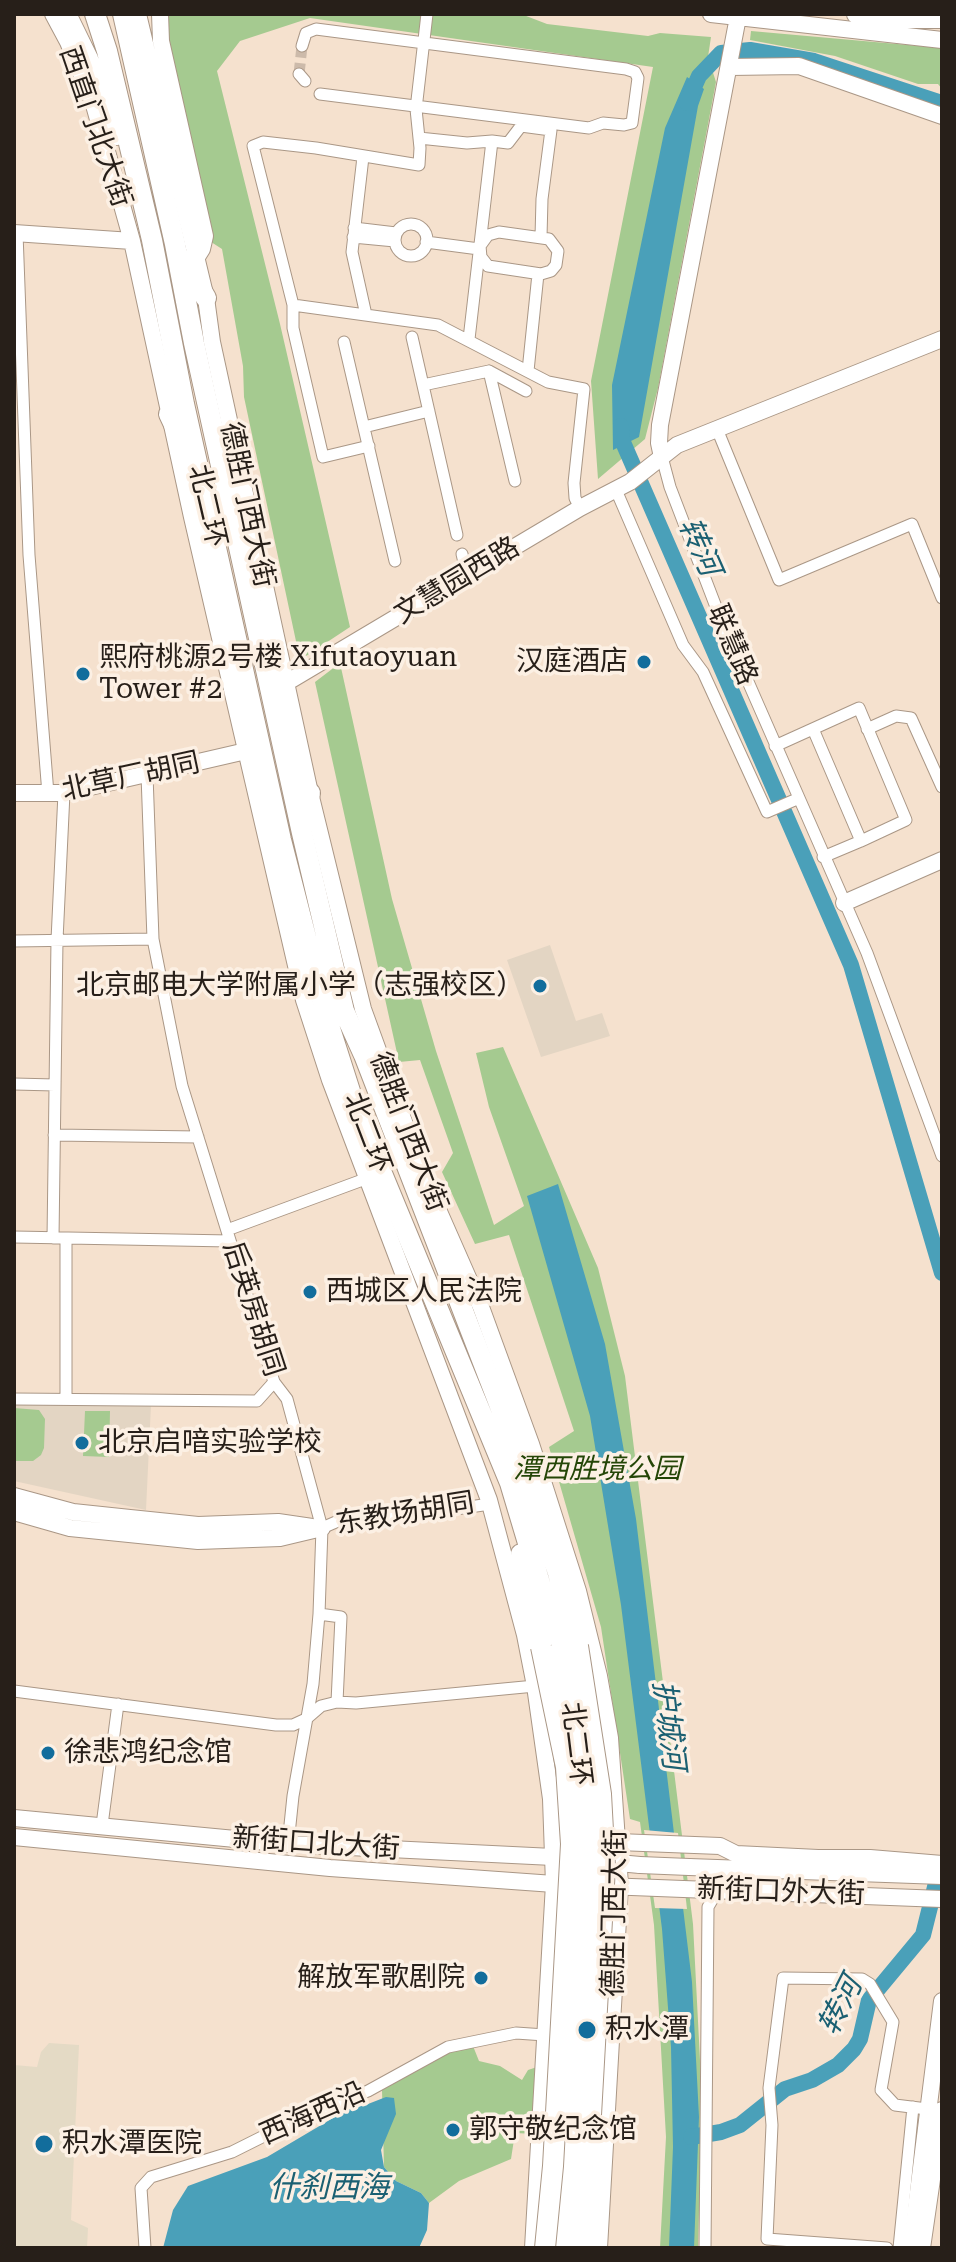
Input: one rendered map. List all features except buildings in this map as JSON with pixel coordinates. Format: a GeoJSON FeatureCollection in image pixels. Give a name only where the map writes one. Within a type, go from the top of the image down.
{"type":"FeatureCollection","features":[{"type":"Feature","properties":{"kind":"highway"},"geometry":{"type":"LineString","coordinates":[[66,14],[88,59],[120,147],[142,241]]}},
{"type":"Feature","properties":{"kind":"highway","name":"北二环"},"geometry":{"type":"LineString","coordinates":[[95,14],[107,51],[142,241],[205,494],[281,840],[327,1019],[357,1113],[510,1483],[519,1547],[560,1648]]}},
{"type":"Feature","properties":{"kind":"highway","name":"北二环"},"geometry":{"type":"LineString","coordinates":[[123,14],[302,833],[344,1011],[364,1055],[525,1471],[560,1648],[601,1794],[605,1867],[582,2113],[565,2248]]}},
{"type":"Feature","properties":{"kind":"highway"},"geometry":{"type":"LineString","coordinates":[[857,14],[942,29]]}},
{"type":"Feature","properties":{"kind":"highway"},"geometry":{"type":"LineString","coordinates":[[891,18],[942,18]]}},
{"type":"Feature","properties":{"kind":"highway"},"geometry":{"type":"LineString","coordinates":[[175,244],[206,298]]}},
{"type":"Feature","properties":{"kind":"highway"},"geometry":{"type":"LineString","coordinates":[[169,414],[205,494]]}},
{"type":"Feature","properties":{"kind":"highway"},"geometry":{"type":"LineString","coordinates":[[223,576],[223,649]]}},
{"type":"Feature","properties":{"kind":"highway"},"geometry":{"type":"LineString","coordinates":[[302,833],[310,793]]}},
{"type":"Feature","properties":{"kind":"highway"},"geometry":{"type":"LineString","coordinates":[[364,1055],[390,1088]]}},
{"type":"Feature","properties":{"kind":"highway"},"geometry":{"type":"LineString","coordinates":[[330,1080],[357,1113]]}},
{"type":"Feature","properties":{"kind":"highway"},"geometry":{"type":"LineString","coordinates":[[548,2248],[571,1844],[560,1648]]}},
{"type":"Feature","properties":{"kind":"highway","name":"北二环"},"geometry":{"type":"LineString","coordinates":[[582,2113],[582,2248]]}},
{"type":"Feature","properties":{"kind":"street","name":"西直门北大街"},"geometry":{"type":"LineString","coordinates":[[53,14],[94,105],[142,241]]}},
{"type":"Feature","properties":{"kind":"street","name":"德胜门西大街"},"geometry":{"type":"LineString","coordinates":[[138,14],[197,257],[215,357],[310,793],[363,1009],[390,1088],[446,1230],[481,1307],[531,1444],[578,1591],[599,1676],[610,1738],[620,1885],[599,2248]]}},
{"type":"Feature","properties":{"kind":"street"},"geometry":{"type":"LineString","coordinates":[[160,14],[161,41],[205,236],[197,257]]}},
{"type":"Feature","properties":{"kind":"street"},"geometry":{"type":"LineString","coordinates":[[369,446],[323,457],[293,325],[293,305],[254,153],[255,144],[263,142],[330,149],[419,165],[416,106],[427,14]]}},
{"type":"Feature","properties":{"kind":"street"},"geometry":{"type":"LineString","coordinates":[[711,14],[942,40]]}},
{"type":"Feature","properties":{"kind":"street","name":"联慧路"},"geometry":{"type":"LineString","coordinates":[[738,17],[660,425],[662,457],[670,487],[721,620],[775,746],[794,800],[823,857],[883,993],[942,1156]]}},
{"type":"Feature","properties":{"kind":"street"},"geometry":{"type":"LineString","coordinates":[[302,46],[305,34],[314,29],[634,71],[638,79],[633,121],[625,125],[603,123],[589,128],[320,94]]}},
{"type":"Feature","properties":{"kind":"street"},"geometry":{"type":"LineString","coordinates":[[731,63],[799,66],[942,116]]}},
{"type":"Feature","properties":{"kind":"street"},"geometry":{"type":"LineString","coordinates":[[419,138],[468,144],[483,140],[508,143],[521,126],[551,130],[542,199],[541,237]]}},
{"type":"Feature","properties":{"kind":"street"},"geometry":{"type":"LineString","coordinates":[[469,339],[492,141]]}},
{"type":"Feature","properties":{"kind":"street"},"geometry":{"type":"LineString","coordinates":[[363,157],[353,262],[366,315]]}},
{"type":"Feature","properties":{"kind":"street"},"geometry":{"type":"LineString","coordinates":[[414,224],[423,230],[426,242],[421,251],[410,255],[401,252],[396,237],[402,226],[414,224]]}},
{"type":"Feature","properties":{"kind":"street"},"geometry":{"type":"LineString","coordinates":[[354,232],[396,237]]}},
{"type":"Feature","properties":{"kind":"street"},"geometry":{"type":"LineString","coordinates":[[496,232],[541,237],[554,243],[559,258],[552,270],[538,274],[491,268],[482,260],[479,249],[484,238],[496,232]]}},
{"type":"Feature","properties":{"kind":"street"},"geometry":{"type":"LineString","coordinates":[[53,1238],[56,794],[29,555],[16,233],[142,241]]}},
{"type":"Feature","properties":{"kind":"street","name":"德胜门西大街"},"geometry":{"type":"LineString","coordinates":[[142,241],[169,414],[304,1000],[330,1080],[489,1500],[525,1635],[535,1686],[551,1799],[554,1884],[533,2248]]}},
{"type":"Feature","properties":{"kind":"street"},"geometry":{"type":"LineString","coordinates":[[426,242],[479,249]]}},
{"type":"Feature","properties":{"kind":"street"},"geometry":{"type":"LineString","coordinates":[[528,371],[538,274]]}},
{"type":"Feature","properties":{"kind":"street"},"geometry":{"type":"LineString","coordinates":[[293,305],[433,323],[554,384],[584,389],[574,483],[575,498],[580,508]]}},
{"type":"Feature","properties":{"kind":"street"},"geometry":{"type":"LineString","coordinates":[[412,337],[457,535]]}},
{"type":"Feature","properties":{"kind":"street"},"geometry":{"type":"LineString","coordinates":[[662,457],[677,445],[942,339]]}},
{"type":"Feature","properties":{"kind":"street"},"geometry":{"type":"LineString","coordinates":[[344,342],[395,561]]}},
{"type":"Feature","properties":{"kind":"street"},"geometry":{"type":"LineString","coordinates":[[423,385],[489,371],[526,391]]}},
{"type":"Feature","properties":{"kind":"street"},"geometry":{"type":"LineString","coordinates":[[489,371],[515,481]]}},
{"type":"Feature","properties":{"kind":"street"},"geometry":{"type":"LineString","coordinates":[[364,427],[429,411]]}},
{"type":"Feature","properties":{"kind":"street"},"geometry":{"type":"LineString","coordinates":[[717,429],[779,580],[912,524],[942,598]]}},
{"type":"Feature","properties":{"kind":"street","name":"文慧园西路"},"geometry":{"type":"LineString","coordinates":[[286,683],[580,508],[623,486],[662,457]]}},
{"type":"Feature","properties":{"kind":"street"},"geometry":{"type":"LineString","coordinates":[[623,486],[683,645],[703,672],[767,812],[794,800]]}},
{"type":"Feature","properties":{"kind":"street"},"geometry":{"type":"LineString","coordinates":[[462,554],[467,575]]}},
{"type":"Feature","properties":{"kind":"street"},"geometry":{"type":"LineString","coordinates":[[14,556],[29,555]]}},
{"type":"Feature","properties":{"kind":"street"},"geometry":{"type":"LineString","coordinates":[[775,746],[859,708],[906,820],[823,857]]}},
{"type":"Feature","properties":{"kind":"street"},"geometry":{"type":"LineString","coordinates":[[867,729],[896,716],[911,718],[942,787]]}},
{"type":"Feature","properties":{"kind":"street"},"geometry":{"type":"LineString","coordinates":[[813,729],[861,841]]}},
{"type":"Feature","properties":{"kind":"street","name":"北草厂胡同"},"geometry":{"type":"LineString","coordinates":[[14,793],[56,794],[246,751]]}},
{"type":"Feature","properties":{"kind":"street","name":"后英房胡同"},"geometry":{"type":"LineString","coordinates":[[147,775],[153,939],[182,1086],[274,1382],[287,1399],[322,1528],[313,1684],[293,1796],[288,1844]]}},
{"type":"Feature","properties":{"kind":"street"},"geometry":{"type":"LineString","coordinates":[[844,903],[942,860]]}},
{"type":"Feature","properties":{"kind":"street"},"geometry":{"type":"LineString","coordinates":[[14,941],[153,939]]}},
{"type":"Feature","properties":{"kind":"street"},"geometry":{"type":"LineString","coordinates":[[14,1084],[55,1085]]}},
{"type":"Feature","properties":{"kind":"street"},"geometry":{"type":"LineString","coordinates":[[54,1135],[198,1137]]}},
{"type":"Feature","properties":{"kind":"street"},"geometry":{"type":"LineString","coordinates":[[14,1237],[229,1236],[368,1178]]}},
{"type":"Feature","properties":{"kind":"street"},"geometry":{"type":"LineString","coordinates":[[66,1238],[66,1399]]}},
{"type":"Feature","properties":{"kind":"street"},"geometry":{"type":"LineString","coordinates":[[14,1399],[257,1401],[274,1382]]}},
{"type":"Feature","properties":{"kind":"street"},"geometry":{"type":"LineString","coordinates":[[14,1496],[73,1512],[130,1518],[198,1525],[278,1522],[322,1528]]}},
{"type":"Feature","properties":{"kind":"street","name":"东教场胡同"},"geometry":{"type":"LineString","coordinates":[[322,1528],[345,1518],[408,1516],[483,1505],[489,1500]]}},
{"type":"Feature","properties":{"kind":"street"},"geometry":{"type":"LineString","coordinates":[[14,1512],[70,1528],[198,1541],[280,1538],[322,1528]]}},
{"type":"Feature","properties":{"kind":"street"},"geometry":{"type":"LineString","coordinates":[[319,1614],[341,1617],[337,1702]]}},
{"type":"Feature","properties":{"kind":"street"},"geometry":{"type":"LineString","coordinates":[[14,1691],[293,1725],[321,1706],[337,1702],[356,1703],[535,1686],[599,1676]]}},
{"type":"Feature","properties":{"kind":"street"},"geometry":{"type":"LineString","coordinates":[[102,1825],[118,1704]]}},
{"type":"Feature","properties":{"kind":"street","name":"新街口北大街"},"geometry":{"type":"LineString","coordinates":[[14,1818],[288,1844],[553,1857],[619,1864]]}},
{"type":"Feature","properties":{"kind":"street","name":"新街口北大街"},"geometry":{"type":"LineString","coordinates":[[14,1837],[330,1868],[554,1884],[620,1885]]}},
{"type":"Feature","properties":{"kind":"street","name":"新街口外大街"},"geometry":{"type":"LineString","coordinates":[[618,1842],[720,1846],[736,1854],[870,1858],[934,1870]]}},
{"type":"Feature","properties":{"kind":"street","name":"新街口外大街"},"geometry":{"type":"LineString","coordinates":[[778,1871],[818,1858]]}},
{"type":"Feature","properties":{"kind":"street","name":"新街口外大街"},"geometry":{"type":"LineString","coordinates":[[619,1864],[778,1871],[934,1870]]}},
{"type":"Feature","properties":{"kind":"street","name":"德胜门西大街"},"geometry":{"type":"LineString","coordinates":[[548,2248],[559,2163],[572,1941],[554,1884]]}},
{"type":"Feature","properties":{"kind":"street","name":"新街口外大街"},"geometry":{"type":"LineString","coordinates":[[620,1885],[942,1899]]}},
{"type":"Feature","properties":{"kind":"street"},"geometry":{"type":"LineString","coordinates":[[705,2248],[708,1907],[718,1890]]}},
{"type":"Feature","properties":{"kind":"street"},"geometry":{"type":"LineString","coordinates":[[887,2248],[767,2239],[772,2125],[769,2088],[783,1978],[862,1979],[870,1984],[893,2022],[881,2090],[895,2105],[927,2109]]}},
{"type":"Feature","properties":{"kind":"street"},"geometry":{"type":"LineString","coordinates":[[911,2248],[942,2001]]}},
{"type":"Feature","properties":{"kind":"street","name":"西海西沿"},"geometry":{"type":"LineString","coordinates":[[145,2248],[141,2188],[151,2177],[232,2152],[298,2119],[368,2091],[448,2047],[516,2033],[545,2035]]}},
{"type":"Feature","properties":{"kind":"street"},"geometry":{"type":"LineString","coordinates":[[544,2065],[566,2048],[611,2051]]}},
{"type":"Feature","properties":{"kind":"street"},"geometry":{"type":"LineString","coordinates":[[899,2248],[927,2109]]}},
{"type":"Feature","properties":{"kind":"street"},"geometry":{"type":"LineString","coordinates":[[922,2248],[927,2109]]}},
{"type":"Feature","properties":{"kind":"shaded area","name":"北京邮电大学附属小学（志强校区）"},"geometry":{"type":"Polygon","coordinates":[[[550,945],[576,1021],[602,1013],[610,1036],[541,1057],[507,960],[550,945]]]}},
{"type":"Feature","properties":{"kind":"shaded area","name":"北京启喑实验学校"},"geometry":{"type":"Polygon","coordinates":[[[14,1403],[151,1405],[146,1510],[14,1481],[14,1403]]]}},
{"type":"Feature","properties":{"kind":"shaded area","name":"积水潭医院"},"geometry":{"type":"Polygon","coordinates":[[[49,2043],[79,2045],[71,2220],[88,2228],[87,2248],[14,2248],[14,2065],[37,2067],[41,2052],[49,2043]]]}},
{"type":"Feature","properties":{"kind":"green space"},"geometry":{"type":"Polygon","coordinates":[[[166,14],[521,14],[547,24],[648,36],[660,33],[711,37],[708,57],[716,82],[658,388],[645,439],[598,479],[591,381],[653,67],[310,18],[240,41],[217,71],[280,324],[350,627],[300,660],[244,397],[243,366],[222,249],[208,240],[164,35],[166,14]]]}},
{"type":"Feature","properties":{"kind":"green space"},"geometry":{"type":"Polygon","coordinates":[[[751,31],[942,48],[942,89],[938,84],[918,84],[835,56],[750,40],[751,31]]]}},
{"type":"Feature","properties":{"kind":"green space","name":"潭西胜境公园"},"geometry":{"type":"Polygon","coordinates":[[[340,663],[392,899],[436,1051],[494,1225],[524,1206],[489,1107],[476,1053],[503,1047],[598,1268],[625,1376],[693,1924],[702,2099],[698,2248],[660,2248],[666,2137],[654,1925],[640,1822],[630,1819],[601,1627],[549,1447],[574,1431],[509,1235],[475,1244],[442,1172],[453,1153],[420,1060],[399,1062],[315,682],[340,663]]]}},
{"type":"Feature","properties":{"kind":"green space"},"geometry":{"type":"Polygon","coordinates":[[[14,1408],[39,1410],[45,1419],[44,1448],[33,1461],[14,1461],[14,1408]]]}},
{"type":"Feature","properties":{"kind":"green space"},"geometry":{"type":"Polygon","coordinates":[[[85,1411],[110,1411],[109,1457],[83,1456],[85,1411]]]}},
{"type":"Feature","properties":{"kind":"green space"},"geometry":{"type":"Polygon","coordinates":[[[473,2046],[479,2061],[500,2066],[522,2080],[528,2070],[537,2067],[535,2134],[515,2133],[511,2159],[459,2181],[429,2203],[421,2193],[396,2181],[384,2167],[382,2090],[450,2051],[473,2046]]]}},
{"type":"Feature","properties":{"kind":"water"},"geometry":{"type":"Polygon","coordinates":[[[687,77],[704,89],[698,106],[639,437],[613,450],[612,385],[665,128],[687,77]]]}},
{"type":"Feature","properties":{"kind":"water"},"geometry":{"type":"Polygon","coordinates":[[[558,1184],[605,1344],[636,1519],[692,1982],[699,2117],[694,2248],[669,2248],[673,2147],[671,2047],[662,1929],[621,1605],[590,1416],[527,1196],[558,1184]]]}},
{"type":"Feature","properties":{"kind":"water","name":"什刹西海"},"geometry":{"type":"Polygon","coordinates":[[[394,2098],[396,2114],[381,2150],[384,2167],[396,2181],[421,2193],[429,2203],[427,2230],[419,2248],[163,2248],[173,2210],[188,2186],[267,2157],[355,2105],[394,2098]]]}},
{"type":"Feature","properties":{"kind":"pier"},"geometry":{"type":"Polygon","coordinates":[[[644,1830],[678,1833],[687,1909],[655,1908],[644,1830]]]}},
{"type":"Feature","properties":{"kind":"waterway","name":"转河"},"geometry":{"type":"LineString","coordinates":[[687,103],[699,76],[721,53],[750,50],[814,61],[942,103]]}},
{"type":"Feature","properties":{"kind":"waterway","name":"转河"},"geometry":{"type":"LineString","coordinates":[[621,426],[622,440],[851,965],[942,1273]]}},
{"type":"Feature","properties":{"kind":"waterway","name":"转河"},"geometry":{"type":"LineString","coordinates":[[691,2137],[740,2125],[785,2089],[812,2080],[838,2065],[854,2049],[860,2039],[869,2000],[923,1935],[941,1863]]}},
{"type":"Feature","properties":{"kind":"tunnel"},"geometry":{"type":"LineString","coordinates":[[299,74],[302,46]]}},
{"type":"Feature","properties":{"kind":"place","name":"汉庭酒店"},"geometry":{"type":"Point","coordinates":[644,662]}},
{"type":"Feature","properties":{"kind":"place","name":"熙府桃源2号楼 Xifutaoyuan Tower #2"},"geometry":{"type":"Point","coordinates":[83,674]}},
{"type":"Feature","properties":{"kind":"place","name":"北京邮电大学附属小学（志强校区）"},"geometry":{"type":"Point","coordinates":[540,986]}},
{"type":"Feature","properties":{"kind":"place","name":"西城区人民法院"},"geometry":{"type":"Point","coordinates":[310,1292]}},
{"type":"Feature","properties":{"kind":"place","name":"北京启喑实验学校"},"geometry":{"type":"Point","coordinates":[82,1443]}},
{"type":"Feature","properties":{"kind":"place","name":"徐悲鸿纪念馆"},"geometry":{"type":"Point","coordinates":[48,1753]}},
{"type":"Feature","properties":{"kind":"place","name":"解放军歌剧院"},"geometry":{"type":"Point","coordinates":[481,1978]}},
{"type":"Feature","properties":{"kind":"place","name":"积水潭"},"geometry":{"type":"Point","coordinates":[587,2030]}},
{"type":"Feature","properties":{"kind":"place","name":"郭守敬纪念馆"},"geometry":{"type":"Point","coordinates":[453,2130]}},
{"type":"Feature","properties":{"kind":"place","name":"积水潭医院"},"geometry":{"type":"Point","coordinates":[44,2144]}},
{"type":"Feature","properties":{"kind":"water label","name":"护城河"},"geometry":{"type":"Point","coordinates":[668,1725]}}]}
